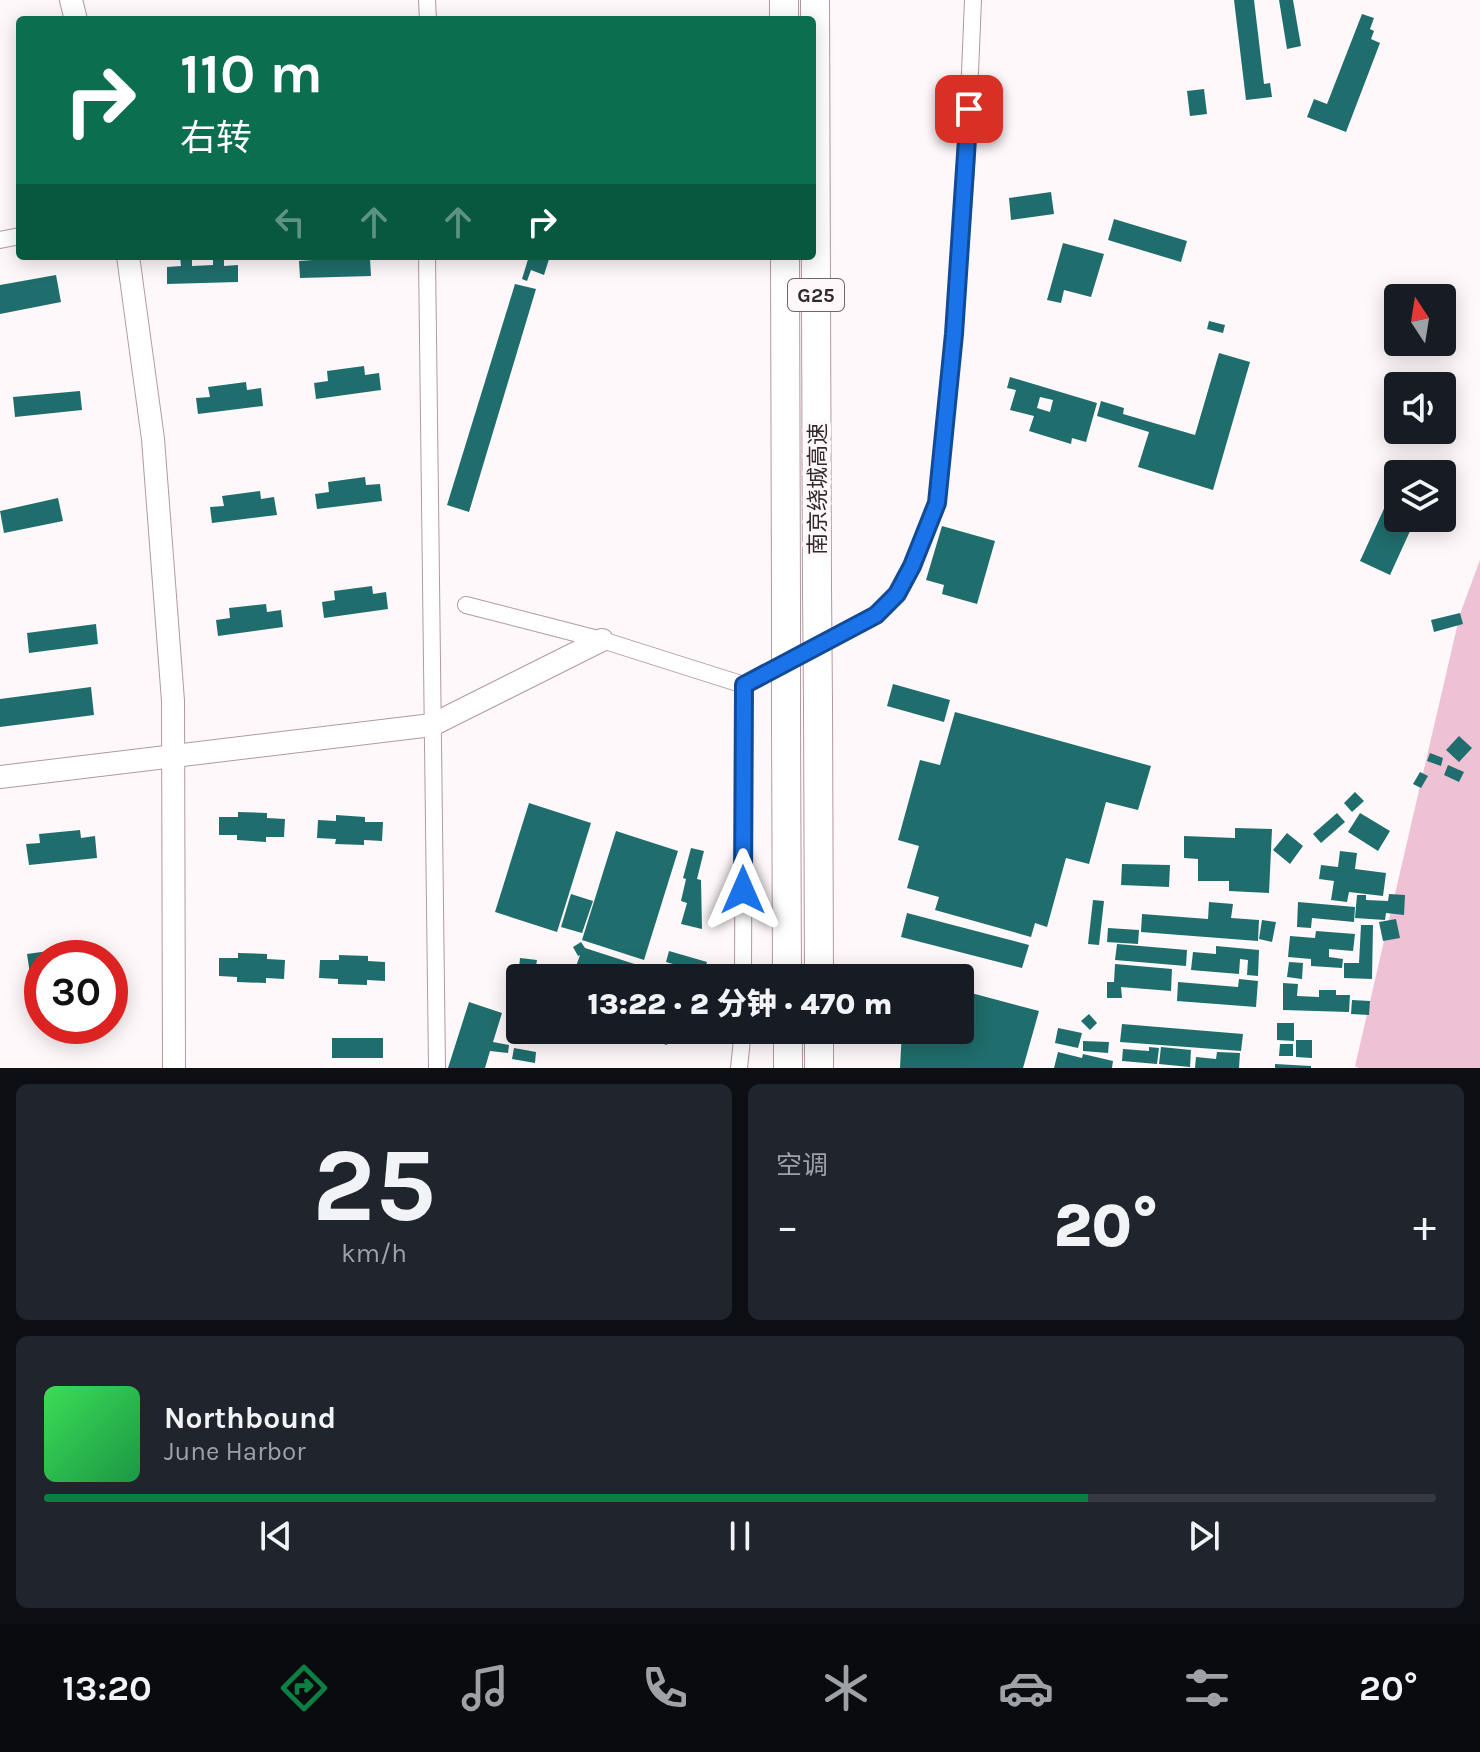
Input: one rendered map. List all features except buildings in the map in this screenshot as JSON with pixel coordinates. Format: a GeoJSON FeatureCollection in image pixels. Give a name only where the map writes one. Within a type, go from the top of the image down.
{"type":"FeatureCollection","features":[{"type":"Feature","properties":{"kind":"highway","name":"南京绕城高速"},"geometry":{"type":"LineString","coordinates":[[785,260],[787,964]]}},
{"type":"Feature","properties":{"kind":"highway","name":"南京绕城高速"},"geometry":{"type":"LineString","coordinates":[[816,260],[819,964]]}},
{"type":"Feature","properties":{"kind":"highway"},"geometry":{"type":"LineString","coordinates":[[788,1044],[788,1068]]}},
{"type":"Feature","properties":{"kind":"highway"},"geometry":{"type":"LineString","coordinates":[[819,1044],[819,1068]]}},
{"type":"Feature","properties":{"kind":"street"},"geometry":{"type":"LineString","coordinates":[[466,605],[602,640],[744,685],[876,615],[897,594],[912,566],[937,503],[966,169],[973,0]]}},
{"type":"Feature","properties":{"kind":"street"},"geometry":{"type":"LineString","coordinates":[[129,260],[153,439],[175,754],[174,1068]]}},
{"type":"Feature","properties":{"kind":"street"},"geometry":{"type":"LineString","coordinates":[[427,260],[437,1068]]}},
{"type":"Feature","properties":{"kind":"street"},"geometry":{"type":"LineString","coordinates":[[0,777],[432,725],[602,640]]}},
{"type":"Feature","properties":{"kind":"street"},"geometry":{"type":"LineString","coordinates":[[743,964],[744,685]]}},
{"type":"Feature","properties":{"kind":"street"},"geometry":{"type":"LineString","coordinates":[[739,1068],[742,1044]]}},
{"type":"Feature","properties":{"kind":"shaded area"},"geometry":{"type":"Polygon","coordinates":[[[1480,560],[1480,1068],[1359,1068],[1355,1066],[1460,614],[1480,560]]]}},
{"type":"Feature","properties":{"kind":"route"},"geometry":{"type":"LineString","coordinates":[[743,890],[744,685],[876,615],[897,594],[912,566],[937,503],[954,334],[969,109]]}}]}
